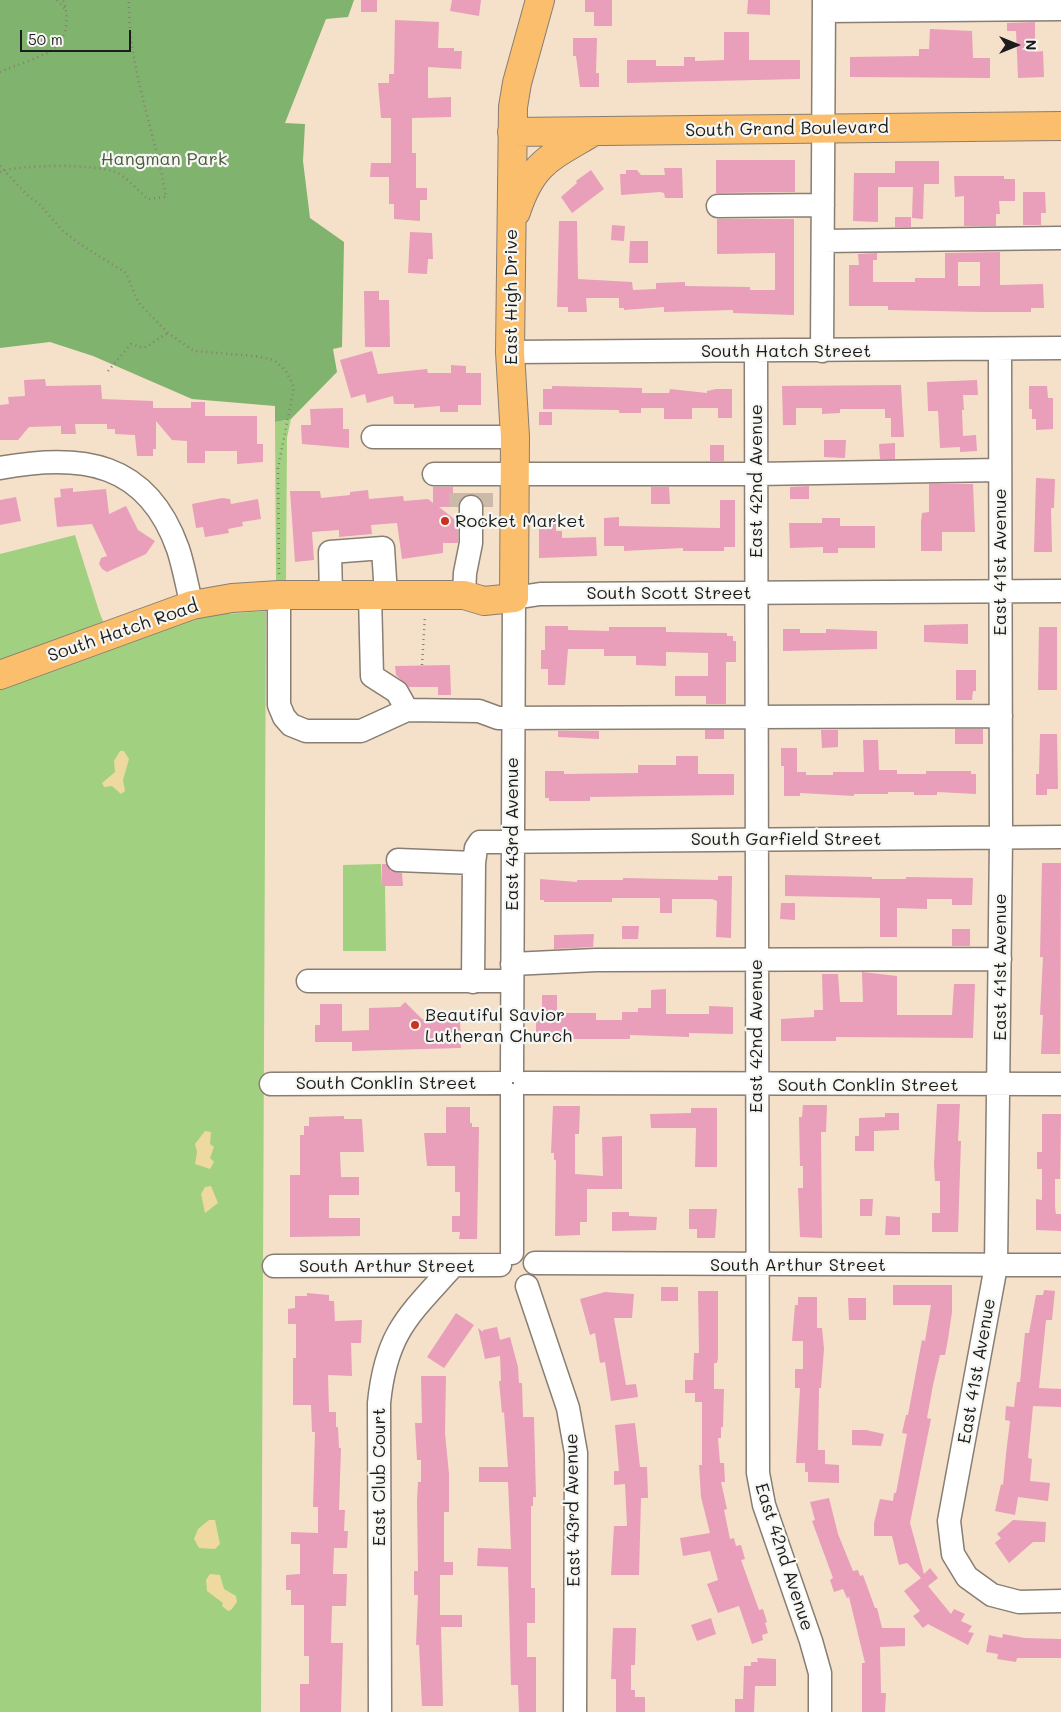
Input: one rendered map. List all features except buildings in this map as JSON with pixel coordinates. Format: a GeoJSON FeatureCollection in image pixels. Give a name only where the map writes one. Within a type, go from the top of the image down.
{"type":"FeatureCollection","features":[{"type":"Feature","properties":{"kind":"main road","name":"East High Drive"},"geometry":{"type":"LineString","coordinates":[[514,598],[515,437],[510,352],[513,107],[517,83],[540,0]]}},
{"type":"Feature","properties":{"kind":"main road","name":"South Grand Boulevard"},"geometry":{"type":"LineString","coordinates":[[512,132],[1061,126]]}},
{"type":"Feature","properties":{"kind":"main road"},"geometry":{"type":"LineString","coordinates":[[511,228],[523,192],[538,167],[552,155],[595,131]]}},
{"type":"Feature","properties":{"kind":"main road"},"geometry":{"type":"LineString","coordinates":[[464,595],[484,588],[495,579],[515,533]]}},
{"type":"Feature","properties":{"kind":"main road","name":"South Scott Street"},"geometry":{"type":"LineString","coordinates":[[279,587],[331,595],[464,595],[484,601],[514,598]]}},
{"type":"Feature","properties":{"kind":"main road","name":"South Hatch Road"},"geometry":{"type":"LineString","coordinates":[[0,674],[192,605],[279,587]]}},
{"type":"Feature","properties":{"kind":"street"},"geometry":{"type":"LineString","coordinates":[[822,351],[824,6],[1061,9]]}},
{"type":"Feature","properties":{"kind":"street"},"geometry":{"type":"LineString","coordinates":[[718,206],[823,205]]}},
{"type":"Feature","properties":{"kind":"street"},"geometry":{"type":"LineString","coordinates":[[823,241],[1061,238]]}},
{"type":"Feature","properties":{"kind":"street","name":"South Hatch Street"},"geometry":{"type":"LineString","coordinates":[[510,352],[1061,348]]}},
{"type":"Feature","properties":{"kind":"street","name":"East 41st Avenue"},"geometry":{"type":"LineString","coordinates":[[1000,349],[1001,838],[996,1266],[949,1521],[953,1554],[967,1577],[992,1595],[1019,1602],[1061,1601]]}},
{"type":"Feature","properties":{"kind":"street","name":"East 42nd Avenue"},"geometry":{"type":"LineString","coordinates":[[756,351],[756,1265],[758,1473],[764,1505],[811,1641],[820,1673],[820,1712]]}},
{"type":"Feature","properties":{"kind":"street"},"geometry":{"type":"LineString","coordinates":[[373,437],[515,437]]}},
{"type":"Feature","properties":{"kind":"street"},"geometry":{"type":"LineString","coordinates":[[0,468],[34,462],[68,461],[95,465],[122,475],[141,490],[158,509],[178,548],[192,605]]}},
{"type":"Feature","properties":{"kind":"street"},"geometry":{"type":"LineString","coordinates":[[434,474],[471,491],[515,474],[756,474],[1000,470]]}},
{"type":"Feature","properties":{"kind":"street"},"geometry":{"type":"LineString","coordinates":[[464,595],[464,573],[471,543],[471,491]]}},
{"type":"Feature","properties":{"kind":"street"},"geometry":{"type":"LineString","coordinates":[[331,595],[330,552],[383,548],[372,676],[397,692],[407,710]]}},
{"type":"Feature","properties":{"kind":"street"},"geometry":{"type":"LineString","coordinates":[[279,587],[279,705],[284,717],[291,725],[306,730],[361,731],[407,710],[480,711],[498,718],[1001,716]]}},
{"type":"Feature","properties":{"kind":"street","name":"South Scott Street"},"geometry":{"type":"LineString","coordinates":[[514,598],[540,594],[1061,590]]}},
{"type":"Feature","properties":{"kind":"street","name":"East 43rd Avenue"},"geometry":{"type":"LineString","coordinates":[[506,1259],[512,1083],[514,598]]}},
{"type":"Feature","properties":{"kind":"street","name":"South Garfield Street"},"geometry":{"type":"LineString","coordinates":[[474,863],[476,848],[480,842],[1061,837]]}},
{"type":"Feature","properties":{"kind":"street"},"geometry":{"type":"LineString","coordinates":[[398,860],[474,863],[473,982]]}},
{"type":"Feature","properties":{"kind":"street"},"geometry":{"type":"LineString","coordinates":[[308,981],[473,982],[512,973],[596,960],[1000,959]]}},
{"type":"Feature","properties":{"kind":"street","name":"South Conklin Street"},"geometry":{"type":"LineString","coordinates":[[271,1084],[1061,1084]]}},
{"type":"Feature","properties":{"kind":"street"},"geometry":{"type":"LineString","coordinates":[[506,1259],[535,1263],[540,1269],[540,1275],[534,1284],[527,1286],[519,1283],[502,1271],[506,1259]]}},
{"type":"Feature","properties":{"kind":"street","name":"South Arthur Street"},"geometry":{"type":"LineString","coordinates":[[274,1266],[453,1266],[506,1259]]}},
{"type":"Feature","properties":{"kind":"street","name":"South Arthur Street"},"geometry":{"type":"LineString","coordinates":[[535,1263],[1061,1265]]}},
{"type":"Feature","properties":{"kind":"street","name":"East Club Court"},"geometry":{"type":"LineString","coordinates":[[380,1712],[379,1403],[382,1372],[399,1329],[453,1266]]}},
{"type":"Feature","properties":{"kind":"street","name":"East 43rd Avenue"},"geometry":{"type":"LineString","coordinates":[[527,1286],[568,1408],[576,1453],[575,1712]]}},
{"type":"Feature","properties":{"kind":"path"},"geometry":{"type":"LineString","coordinates":[[57,0],[68,13]]}},
{"type":"Feature","properties":{"kind":"path"},"geometry":{"type":"LineString","coordinates":[[0,72],[55,48],[64,31],[68,13],[63,0]]}},
{"type":"Feature","properties":{"kind":"path"},"geometry":{"type":"LineString","coordinates":[[1,171],[30,166],[85,167],[116,172],[148,199],[166,197],[160,159],[138,82],[129,21],[129,0]]}},
{"type":"Feature","properties":{"kind":"path"},"geometry":{"type":"LineString","coordinates":[[0,166],[1,171],[78,244],[126,273],[138,302],[168,334],[194,351],[255,356],[274,360],[286,371],[294,387],[278,468],[279,587]]}},
{"type":"Feature","properties":{"kind":"path"},"geometry":{"type":"LineString","coordinates":[[108,370],[131,344],[144,348],[168,334]]}},
{"type":"Feature","properties":{"kind":"path"},"geometry":{"type":"LineString","coordinates":[[422,665],[425,610]]}},
{"type":"Feature","properties":{"kind":"green space","name":"Hangman Park"},"geometry":{"type":"Polygon","coordinates":[[[0,0],[354,0],[348,17],[326,19],[285,123],[305,124],[303,161],[310,218],[344,242],[342,347],[333,349],[337,372],[291,419],[275,422],[275,406],[192,399],[93,356],[50,342],[0,348],[0,0]]]}},
{"type":"Feature","properties":{"kind":"green space"},"geometry":{"type":"Polygon","coordinates":[[[291,419],[287,438],[286,582],[276,582],[275,422],[291,419]]]}},
{"type":"Feature","properties":{"kind":"green space"},"geometry":{"type":"Polygon","coordinates":[[[75,535],[99,611],[112,643],[199,616],[266,611],[261,1712],[0,1712],[0,554],[75,535]]]}},
{"type":"Feature","properties":{"kind":"green space"},"geometry":{"type":"Polygon","coordinates":[[[381,864],[382,886],[385,886],[386,951],[343,951],[343,865],[381,864]]]}},
{"type":"Feature","properties":{"kind":"sand"},"geometry":{"type":"Polygon","coordinates":[[[120,751],[124,751],[129,759],[123,780],[125,791],[121,794],[112,786],[104,787],[102,783],[115,772],[114,761],[120,751]]]}},
{"type":"Feature","properties":{"kind":"sand"},"geometry":{"type":"Polygon","coordinates":[[[205,1131],[211,1132],[210,1144],[214,1147],[210,1158],[214,1162],[210,1169],[195,1164],[197,1152],[195,1144],[205,1131]]]}},
{"type":"Feature","properties":{"kind":"sand"},"geometry":{"type":"Polygon","coordinates":[[[211,1186],[218,1203],[205,1213],[201,1194],[205,1187],[211,1186]]]}},
{"type":"Feature","properties":{"kind":"sand"},"geometry":{"type":"Polygon","coordinates":[[[209,1520],[215,1520],[220,1544],[215,1549],[199,1548],[194,1539],[198,1529],[209,1520]]]}},
{"type":"Feature","properties":{"kind":"sand"},"geometry":{"type":"Polygon","coordinates":[[[210,1574],[220,1575],[224,1589],[236,1596],[237,1602],[231,1610],[228,1611],[222,1606],[223,1603],[207,1591],[206,1580],[210,1574]]]}},
{"type":"Feature","properties":{"kind":"tunnel"},"geometry":{"type":"LineString","coordinates":[[460,493],[460,507]]}},
{"type":"Feature","properties":{"kind":"tunnel"},"geometry":{"type":"LineString","coordinates":[[482,493],[482,507]]}},
{"type":"Feature","properties":{"kind":"place","name":"Rocket Market"},"geometry":{"type":"Point","coordinates":[445,521]}},
{"type":"Feature","properties":{"kind":"place","name":"Beautiful Savior Lutheran Church"},"geometry":{"type":"Point","coordinates":[415,1025]}}]}
